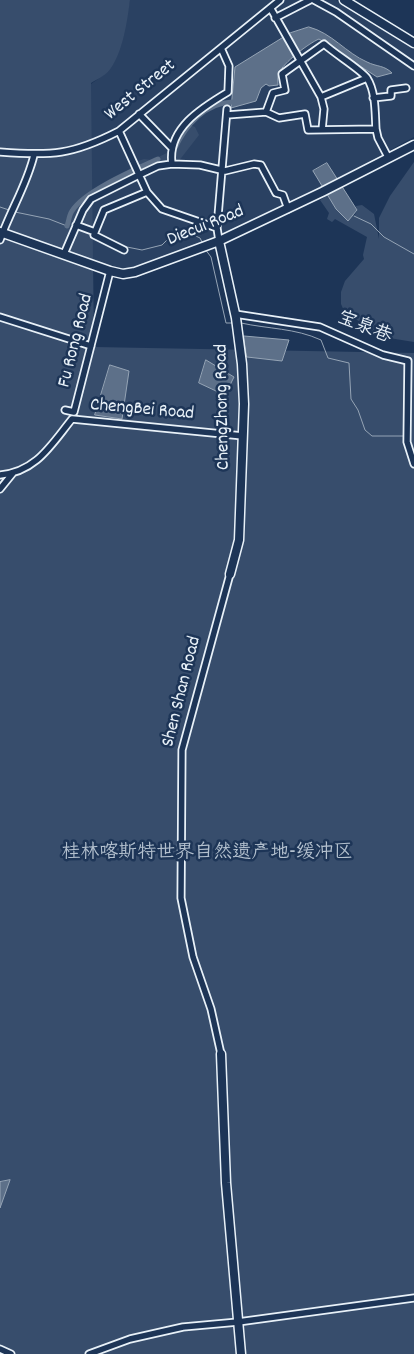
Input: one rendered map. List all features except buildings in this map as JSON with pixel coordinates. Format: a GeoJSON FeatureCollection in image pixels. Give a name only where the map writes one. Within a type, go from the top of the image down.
{"type":"FeatureCollection","features":[{"type":"Feature","properties":{"kind":"street","name":"West Street"},"geometry":{"type":"LineString","coordinates":[[0,152],[34,155],[71,152],[119,131],[280,0]]}},
{"type":"Feature","properties":{"kind":"street"},"geometry":{"type":"LineString","coordinates":[[275,18],[312,0],[336,12],[414,66]]}},
{"type":"Feature","properties":{"kind":"street"},"geometry":{"type":"LineString","coordinates":[[344,0],[414,43]]}},
{"type":"Feature","properties":{"kind":"street"},"geometry":{"type":"LineString","coordinates":[[354,0],[414,38]]}},
{"type":"Feature","properties":{"kind":"street"},"geometry":{"type":"LineString","coordinates":[[271,9],[321,97],[324,109],[322,130]]}},
{"type":"Feature","properties":{"kind":"street"},"geometry":{"type":"LineString","coordinates":[[266,112],[273,93],[285,90],[282,74],[299,60],[324,44],[336,56],[367,78],[374,98],[378,138],[388,157]]}},
{"type":"Feature","properties":{"kind":"street"},"geometry":{"type":"LineString","coordinates":[[172,164],[171,147],[177,135],[193,116],[228,92],[229,66],[220,48]]}},
{"type":"Feature","properties":{"kind":"street"},"geometry":{"type":"LineString","coordinates":[[321,97],[367,78]]}},
{"type":"Feature","properties":{"kind":"street"},"geometry":{"type":"LineString","coordinates":[[374,98],[391,96],[391,90],[406,88]]}},
{"type":"Feature","properties":{"kind":"street"},"geometry":{"type":"LineString","coordinates":[[219,241],[217,228],[227,112],[266,112],[279,118],[305,114],[308,130],[376,129]]}},
{"type":"Feature","properties":{"kind":"street"},"geometry":{"type":"LineString","coordinates":[[139,114],[171,147]]}},
{"type":"Feature","properties":{"kind":"street"},"geometry":{"type":"LineString","coordinates":[[119,131],[136,163],[147,192],[162,210],[217,228]]}},
{"type":"Feature","properties":{"kind":"street","name":"Diecui Road"},"geometry":{"type":"LineString","coordinates":[[1,234],[110,271],[123,274],[135,272],[219,241],[288,209],[414,145]]}},
{"type":"Feature","properties":{"kind":"street"},"geometry":{"type":"LineString","coordinates":[[34,155],[26,183],[1,234],[110,271],[76,403]]}},
{"type":"Feature","properties":{"kind":"street"},"geometry":{"type":"LineString","coordinates":[[64,254],[82,210],[91,199],[158,166],[172,164],[200,165],[229,170],[254,164],[261,165],[276,193],[282,195],[288,209]]}},
{"type":"Feature","properties":{"kind":"street"},"geometry":{"type":"LineString","coordinates":[[124,250],[98,239],[94,235],[95,232],[104,210],[147,192]]}},
{"type":"Feature","properties":{"kind":"street"},"geometry":{"type":"LineString","coordinates":[[76,226],[95,232]]}},
{"type":"Feature","properties":{"kind":"street","name":"ChengZhong Road"},"geometry":{"type":"LineString","coordinates":[[219,241],[236,316],[242,364],[243,436],[240,540],[230,574]]}},
{"type":"Feature","properties":{"kind":"street","name":"Fu Rong Road"},"geometry":{"type":"LineString","coordinates":[[72,419],[110,271]]}},
{"type":"Feature","properties":{"kind":"street","name":"宝泉巷"},"geometry":{"type":"LineString","coordinates":[[236,316],[320,327],[383,354],[408,361],[408,449],[414,464]]}},
{"type":"Feature","properties":{"kind":"street"},"geometry":{"type":"LineString","coordinates":[[0,317],[91,346]]}},
{"type":"Feature","properties":{"kind":"street"},"geometry":{"type":"LineString","coordinates":[[65,410],[74,412]]}},
{"type":"Feature","properties":{"kind":"street","name":"ChengBei Road"},"geometry":{"type":"LineString","coordinates":[[0,475],[13,473],[29,467],[41,459],[72,419],[243,436]]}},
{"type":"Feature","properties":{"kind":"street"},"geometry":{"type":"LineString","coordinates":[[0,489],[13,473]]}},
{"type":"Feature","properties":{"kind":"street","name":"Shen Shan Road"},"geometry":{"type":"LineString","coordinates":[[221,1054],[213,1016],[194,957],[181,898],[182,750],[230,574]]}},
{"type":"Feature","properties":{"kind":"street"},"geometry":{"type":"LineString","coordinates":[[221,1054],[226,1183],[241,1354]]}},
{"type":"Feature","properties":{"kind":"street"},"geometry":{"type":"LineString","coordinates":[[89,1354],[130,1339],[174,1329],[414,1298]]}},
{"type":"Feature","properties":{"kind":"street"},"geometry":{"type":"LineString","coordinates":[[0,1349],[11,1354]]}},
{"type":"Feature","properties":{"kind":"shaded area"},"geometry":{"type":"Polygon","coordinates":[[[130,0],[336,0],[414,48],[414,137],[289,205],[283,194],[277,192],[264,165],[255,162],[227,169],[223,168],[228,109],[225,109],[219,169],[224,172],[260,167],[274,194],[281,196],[285,206],[220,236],[132,269],[123,270],[0,230],[0,110],[4,96],[19,89],[56,97],[91,84],[108,72],[122,39],[130,0]]]}},
{"type":"Feature","properties":{"kind":"shaded area"},"geometry":{"type":"Polygon","coordinates":[[[309,27],[325,34],[359,58],[392,73],[377,77],[319,39],[303,49],[281,69],[278,74],[278,85],[269,86],[266,84],[261,88],[256,101],[231,108],[235,67],[290,33],[309,27]]]}},
{"type":"Feature","properties":{"kind":"shaded area"},"geometry":{"type":"Polygon","coordinates":[[[327,163],[357,210],[348,221],[336,209],[313,171],[327,163]]]}},
{"type":"Feature","properties":{"kind":"shaded area"},"geometry":{"type":"Polygon","coordinates":[[[244,336],[289,340],[282,361],[247,357],[244,336]]]}},
{"type":"Feature","properties":{"kind":"shaded area"},"geometry":{"type":"Polygon","coordinates":[[[206,360],[234,377],[228,389],[216,391],[199,383],[206,360]]]}},
{"type":"Feature","properties":{"kind":"shaded area"},"geometry":{"type":"Polygon","coordinates":[[[110,365],[129,371],[122,419],[95,415],[110,365]]]}},
{"type":"Feature","properties":{"kind":"shaded area"},"geometry":{"type":"Polygon","coordinates":[[[10,1180],[0,1208],[0,1182],[10,1180]]]}},
{"type":"Feature","properties":{"kind":"green space","name":"桂林喀斯特世界自然遗产地-缓冲区"},"geometry":{"type":"Polygon","coordinates":[[[0,0],[130,0],[124,38],[113,65],[108,72],[91,83],[94,347],[414,353],[414,1354],[0,1354],[0,0]]]}},
{"type":"Feature","properties":{"kind":"green space"},"geometry":{"type":"Polygon","coordinates":[[[188,124],[195,127],[199,135],[178,162],[155,170],[149,176],[136,174],[97,193],[121,177],[138,161],[144,159],[152,160],[169,152],[188,124]]]}},
{"type":"Feature","properties":{"kind":"green space"},"geometry":{"type":"Polygon","coordinates":[[[414,162],[414,342],[377,336],[364,324],[345,313],[341,304],[341,292],[345,281],[364,259],[363,255],[367,237],[335,219],[332,222],[327,219],[329,213],[320,200],[328,195],[336,209],[354,216],[357,211],[356,206],[362,205],[374,214],[379,239],[379,218],[390,196],[414,162]]]}},
{"type":"Feature","properties":{"kind":"waterway"},"geometry":{"type":"LineString","coordinates":[[175,148],[185,131],[205,111],[213,106],[232,102]]}},
{"type":"Feature","properties":{"kind":"waterway"},"geometry":{"type":"LineString","coordinates":[[67,226],[70,214],[78,203],[87,196],[111,181],[158,159]]}},
{"type":"Feature","properties":{"kind":"waterway"},"geometry":{"type":"LineString","coordinates":[[0,207],[9,210]]}},
{"type":"Feature","properties":{"kind":"waterway"},"geometry":{"type":"LineString","coordinates":[[15,212],[49,219],[67,226]]}},
{"type":"Feature","properties":{"kind":"waterway"},"geometry":{"type":"LineString","coordinates":[[354,216],[371,224],[384,237],[414,254]]}},
{"type":"Feature","properties":{"kind":"waterway"},"geometry":{"type":"LineString","coordinates":[[122,246],[142,250],[162,245],[172,235],[187,232],[200,238],[203,244]]}},
{"type":"Feature","properties":{"kind":"waterway"},"geometry":{"type":"LineString","coordinates":[[205,249],[211,257],[226,323],[234,323]]}},
{"type":"Feature","properties":{"kind":"waterway"},"geometry":{"type":"LineString","coordinates":[[241,323],[291,331],[321,340],[328,358],[349,363],[351,399],[358,410],[365,430],[372,436],[406,436]]}}]}
